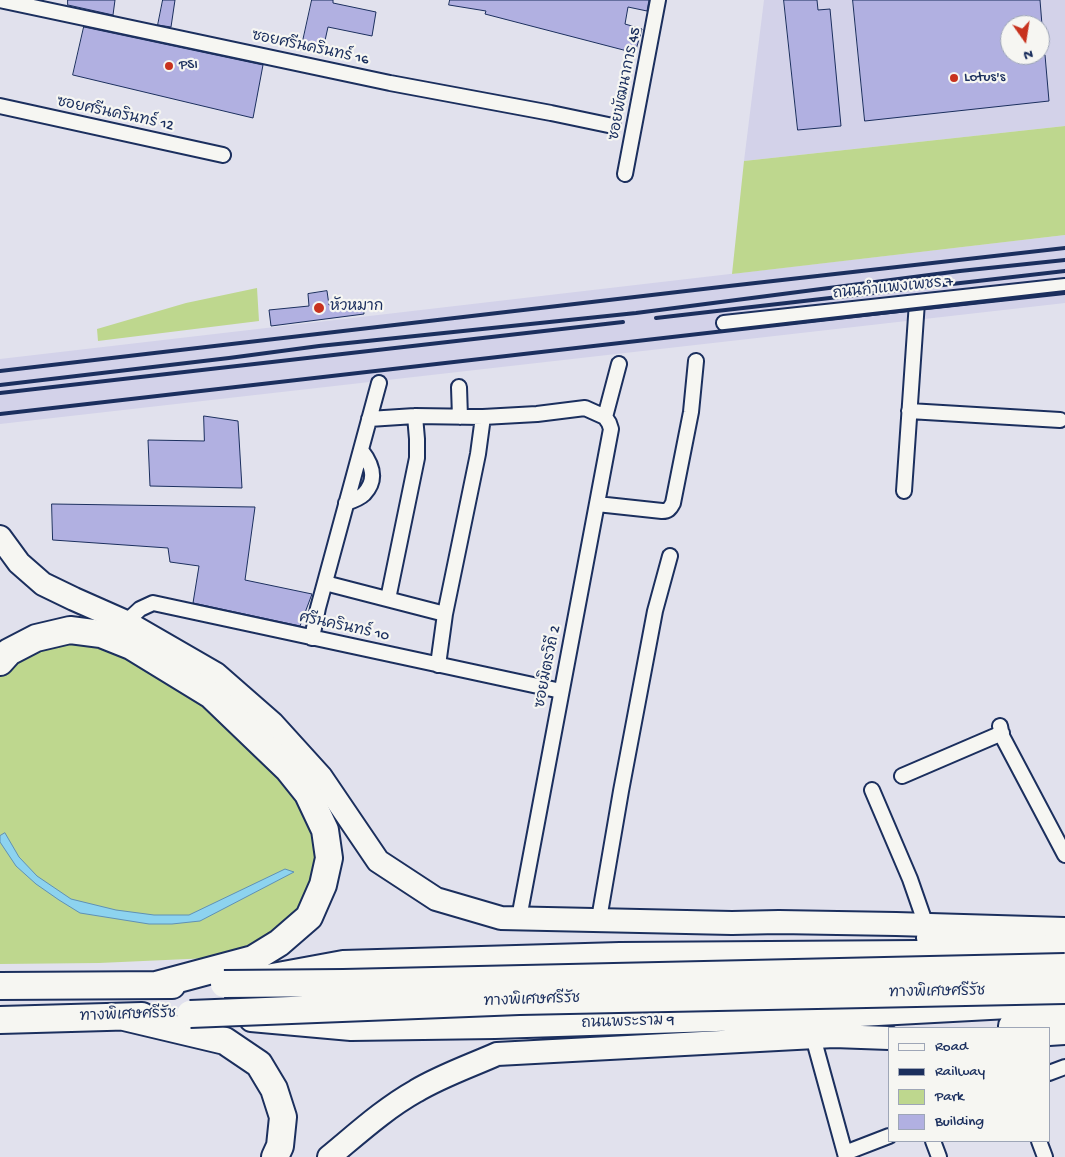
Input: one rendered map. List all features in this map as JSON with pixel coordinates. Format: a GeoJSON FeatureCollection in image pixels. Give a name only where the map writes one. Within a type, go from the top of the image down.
{"type":"FeatureCollection","features":[{"type":"Feature","properties":{"kind":"highway"},"geometry":{"type":"LineString","coordinates":[[0,662],[9,652],[36,638],[70,630],[100,634],[131,646],[211,695],[288,769],[308,794],[325,830],[329,858],[323,885],[309,917],[279,943],[253,959],[156,985]]}},
{"type":"Feature","properties":{"kind":"highway"},"geometry":{"type":"LineString","coordinates":[[928,931],[1009,947],[1065,949]]}},
{"type":"Feature","properties":{"kind":"highway","name":"ทางพิเศษศรีรัช"},"geometry":{"type":"LineString","coordinates":[[0,986],[363,982],[1065,967]]}},
{"type":"Feature","properties":{"kind":"highway","name":"ทางพิเศษศรีรัช"},"geometry":{"type":"LineString","coordinates":[[0,1020],[519,1001],[1065,990]]}},
{"type":"Feature","properties":{"kind":"highway"},"geometry":{"type":"LineString","coordinates":[[124,1016],[225,1041],[259,1064],[274,1090],[282,1117],[280,1146],[275,1157]]}},
{"type":"Feature","properties":{"kind":"highway"},"geometry":{"type":"LineString","coordinates":[[1008,1016],[1065,1018]]}},
{"type":"Feature","properties":{"kind":"main road"},"geometry":{"type":"LineString","coordinates":[[0,537],[19,563],[43,584],[74,600],[126,622],[216,674],[272,723],[321,776],[378,861],[436,899],[501,918],[732,923],[779,922],[928,931],[1065,928]]}},
{"type":"Feature","properties":{"kind":"main road"},"geometry":{"type":"LineString","coordinates":[[224,984],[343,962],[620,954],[918,952],[1065,956]]}},
{"type":"Feature","properties":{"kind":"main road"},"geometry":{"type":"LineString","coordinates":[[1002,955],[987,967],[987,983],[992,998],[1008,1016]]}},
{"type":"Feature","properties":{"kind":"main road","name":"ถนนพระราม 9"},"geometry":{"type":"LineString","coordinates":[[190,1014],[351,1029],[495,1027],[841,1016],[1008,1016],[1065,1004]]}},
{"type":"Feature","properties":{"kind":"main road"},"geometry":{"type":"LineString","coordinates":[[912,1027],[1008,1016]]}},
{"type":"Feature","properties":{"kind":"main road"},"geometry":{"type":"LineString","coordinates":[[329,1157],[381,1115],[415,1091],[451,1073],[497,1054],[824,1037],[888,1030]]}},
{"type":"Feature","properties":{"kind":"main road"},"geometry":{"type":"LineString","coordinates":[[1050,1034],[1065,1033]]}},
{"type":"Feature","properties":{"kind":"main road"},"geometry":{"type":"LineString","coordinates":[[824,1037],[888,1038]]}},
{"type":"Feature","properties":{"kind":"street","name":"ซอยศรีนครินทร์ 16"},"geometry":{"type":"LineString","coordinates":[[0,0],[390,83],[613,126]]}},
{"type":"Feature","properties":{"kind":"street","name":"ซอยพัฒนาการ 45"},"geometry":{"type":"LineString","coordinates":[[625,174],[658,0]]}},
{"type":"Feature","properties":{"kind":"street","name":"ซอยศรีนครินทร์ 12"},"geometry":{"type":"LineString","coordinates":[[0,106],[223,155]]}},
{"type":"Feature","properties":{"kind":"street","name":"ถนนกำแพงเพชร 7"},"geometry":{"type":"LineString","coordinates":[[724,323],[1065,286]]}},
{"type":"Feature","properties":{"kind":"street"},"geometry":{"type":"LineString","coordinates":[[904,491],[917,302]]}},
{"type":"Feature","properties":{"kind":"street"},"geometry":{"type":"LineString","coordinates":[[597,504],[662,511],[667,511],[673,504],[691,412],[696,361]]}},
{"type":"Feature","properties":{"kind":"street","name":"ซอยมิตรวิถี 2"},"geometry":{"type":"LineString","coordinates":[[519,918],[611,429],[607,420],[619,364]]}},
{"type":"Feature","properties":{"kind":"street"},"geometry":{"type":"LineString","coordinates":[[312,638],[324,583],[379,383]]}},
{"type":"Feature","properties":{"kind":"street"},"geometry":{"type":"LineString","coordinates":[[459,388],[460,417]]}},
{"type":"Feature","properties":{"kind":"street"},"geometry":{"type":"LineString","coordinates":[[369,419],[415,416],[483,417],[537,414],[585,408],[607,420]]}},
{"type":"Feature","properties":{"kind":"street"},"geometry":{"type":"LineString","coordinates":[[909,411],[1060,420]]}},
{"type":"Feature","properties":{"kind":"street"},"geometry":{"type":"LineString","coordinates":[[388,599],[417,458],[418,440],[415,416]]}},
{"type":"Feature","properties":{"kind":"street"},"geometry":{"type":"LineString","coordinates":[[438,665],[445,614],[478,454],[483,417]]}},
{"type":"Feature","properties":{"kind":"street"},"geometry":{"type":"LineString","coordinates":[[599,919],[655,611],[670,556]]}},
{"type":"Feature","properties":{"kind":"street"},"geometry":{"type":"LineString","coordinates":[[324,583],[445,614]]}},
{"type":"Feature","properties":{"kind":"street","name":"ศรีนครินทร์ 10"},"geometry":{"type":"LineString","coordinates":[[126,622],[140,609],[153,604],[561,691]]}},
{"type":"Feature","properties":{"kind":"street"},"geometry":{"type":"LineString","coordinates":[[902,776],[1001,730],[1065,855]]}},
{"type":"Feature","properties":{"kind":"street"},"geometry":{"type":"LineString","coordinates":[[872,790],[910,879],[928,931]]}},
{"type":"Feature","properties":{"kind":"street"},"geometry":{"type":"LineString","coordinates":[[824,1037],[845,1155],[888,1136]]}},
{"type":"Feature","properties":{"kind":"street"},"geometry":{"type":"LineString","coordinates":[[1050,1073],[1065,1067]]}},
{"type":"Feature","properties":{"kind":"street"},"geometry":{"type":"LineString","coordinates":[[933,1142],[939,1157]]}},
{"type":"Feature","properties":{"kind":"street"},"geometry":{"type":"LineString","coordinates":[[1038,1142],[1045,1157]]}},
{"type":"Feature","properties":{"kind":"shaded area"},"geometry":{"type":"Polygon","coordinates":[[[764,0],[1065,0],[1065,126],[744,161],[764,0]]]}},
{"type":"Feature","properties":{"kind":"shaded area"},"geometry":{"type":"Polygon","coordinates":[[[1065,235],[1065,303],[0,424],[0,359],[1065,235]]]}},
{"type":"Feature","properties":{"kind":"green space"},"geometry":{"type":"Polygon","coordinates":[[[1065,126],[1065,235],[732,274],[744,161],[1065,126]]]}},
{"type":"Feature","properties":{"kind":"green space"},"geometry":{"type":"Polygon","coordinates":[[[257,288],[259,321],[98,341],[97,329],[186,303],[257,288]]]}},
{"type":"Feature","properties":{"kind":"green space"},"geometry":{"type":"Polygon","coordinates":[[[36,638],[131,646],[288,769],[329,858],[279,943],[210,958],[99,963],[0,964],[0,662],[36,638]]]}},
{"type":"Feature","properties":{"kind":"water"},"geometry":{"type":"Polygon","coordinates":[[[5,833],[19,857],[37,876],[71,899],[116,910],[154,915],[189,915],[285,869],[294,872],[200,921],[149,924],[80,913],[59,900],[36,884],[16,866],[0,842],[0,836],[5,833]]]}},
{"type":"Feature","properties":{"kind":"building"},"geometry":{"type":"Polygon","coordinates":[[[68,0],[115,0],[113,15],[68,5],[68,0]]]}},
{"type":"Feature","properties":{"kind":"building"},"geometry":{"type":"Polygon","coordinates":[[[163,0],[175,0],[171,27],[158,25],[163,0]]]}},
{"type":"Feature","properties":{"kind":"building"},"geometry":{"type":"Polygon","coordinates":[[[312,0],[333,0],[333,3],[376,12],[372,36],[328,27],[322,54],[301,50],[312,0]]]}},
{"type":"Feature","properties":{"kind":"building"},"geometry":{"type":"Polygon","coordinates":[[[450,0],[649,0],[647,11],[628,7],[625,24],[642,29],[635,53],[485,14],[486,11],[449,5],[450,0]]]}},
{"type":"Feature","properties":{"kind":"building"},"geometry":{"type":"Polygon","coordinates":[[[784,0],[817,0],[818,10],[830,9],[841,126],[798,130],[784,0]]]}},
{"type":"Feature","properties":{"kind":"building","name":"Lotus's"},"geometry":{"type":"Polygon","coordinates":[[[853,0],[1040,0],[1041,15],[1000,15],[1000,65],[1046,65],[1049,101],[865,121],[853,0]]]}},
{"type":"Feature","properties":{"kind":"building","name":"PSI"},"geometry":{"type":"Polygon","coordinates":[[[84,27],[263,65],[253,118],[73,75],[84,27]]]}},
{"type":"Feature","properties":{"kind":"building"},"geometry":{"type":"Polygon","coordinates":[[[327,291],[329,305],[363,301],[364,314],[271,326],[269,310],[309,306],[308,294],[327,291]]]}},
{"type":"Feature","properties":{"kind":"building"},"geometry":{"type":"Polygon","coordinates":[[[204,416],[238,421],[242,488],[150,486],[148,440],[204,441],[204,416]]]}},
{"type":"Feature","properties":{"kind":"building"},"geometry":{"type":"Polygon","coordinates":[[[52,504],[255,507],[245,580],[312,594],[300,626],[193,603],[199,566],[170,562],[168,548],[53,540],[52,504]]]}},
{"type":"Feature","properties":{"kind":"railway"},"geometry":{"type":"LineString","coordinates":[[0,371],[1065,248]]}},
{"type":"Feature","properties":{"kind":"railway"},"geometry":{"type":"LineString","coordinates":[[0,385],[319,346],[636,313],[960,271],[1065,260]]}},
{"type":"Feature","properties":{"kind":"railway"},"geometry":{"type":"LineString","coordinates":[[656,318],[1065,271]]}},
{"type":"Feature","properties":{"kind":"railway"},"geometry":{"type":"LineString","coordinates":[[0,414],[1065,292]]}},
{"type":"Feature","properties":{"kind":"railway"},"geometry":{"type":"LineString","coordinates":[[0,393],[623,322]]}},
{"type":"Feature","properties":{"kind":"place","name":"PSI"},"geometry":{"type":"Point","coordinates":[169,66]}},
{"type":"Feature","properties":{"kind":"place","name":"Lotus's"},"geometry":{"type":"Point","coordinates":[954,78]}},
{"type":"Feature","properties":{"kind":"place","name":"หัวหมาก"},"geometry":{"type":"Point","coordinates":[319,308]}}]}
